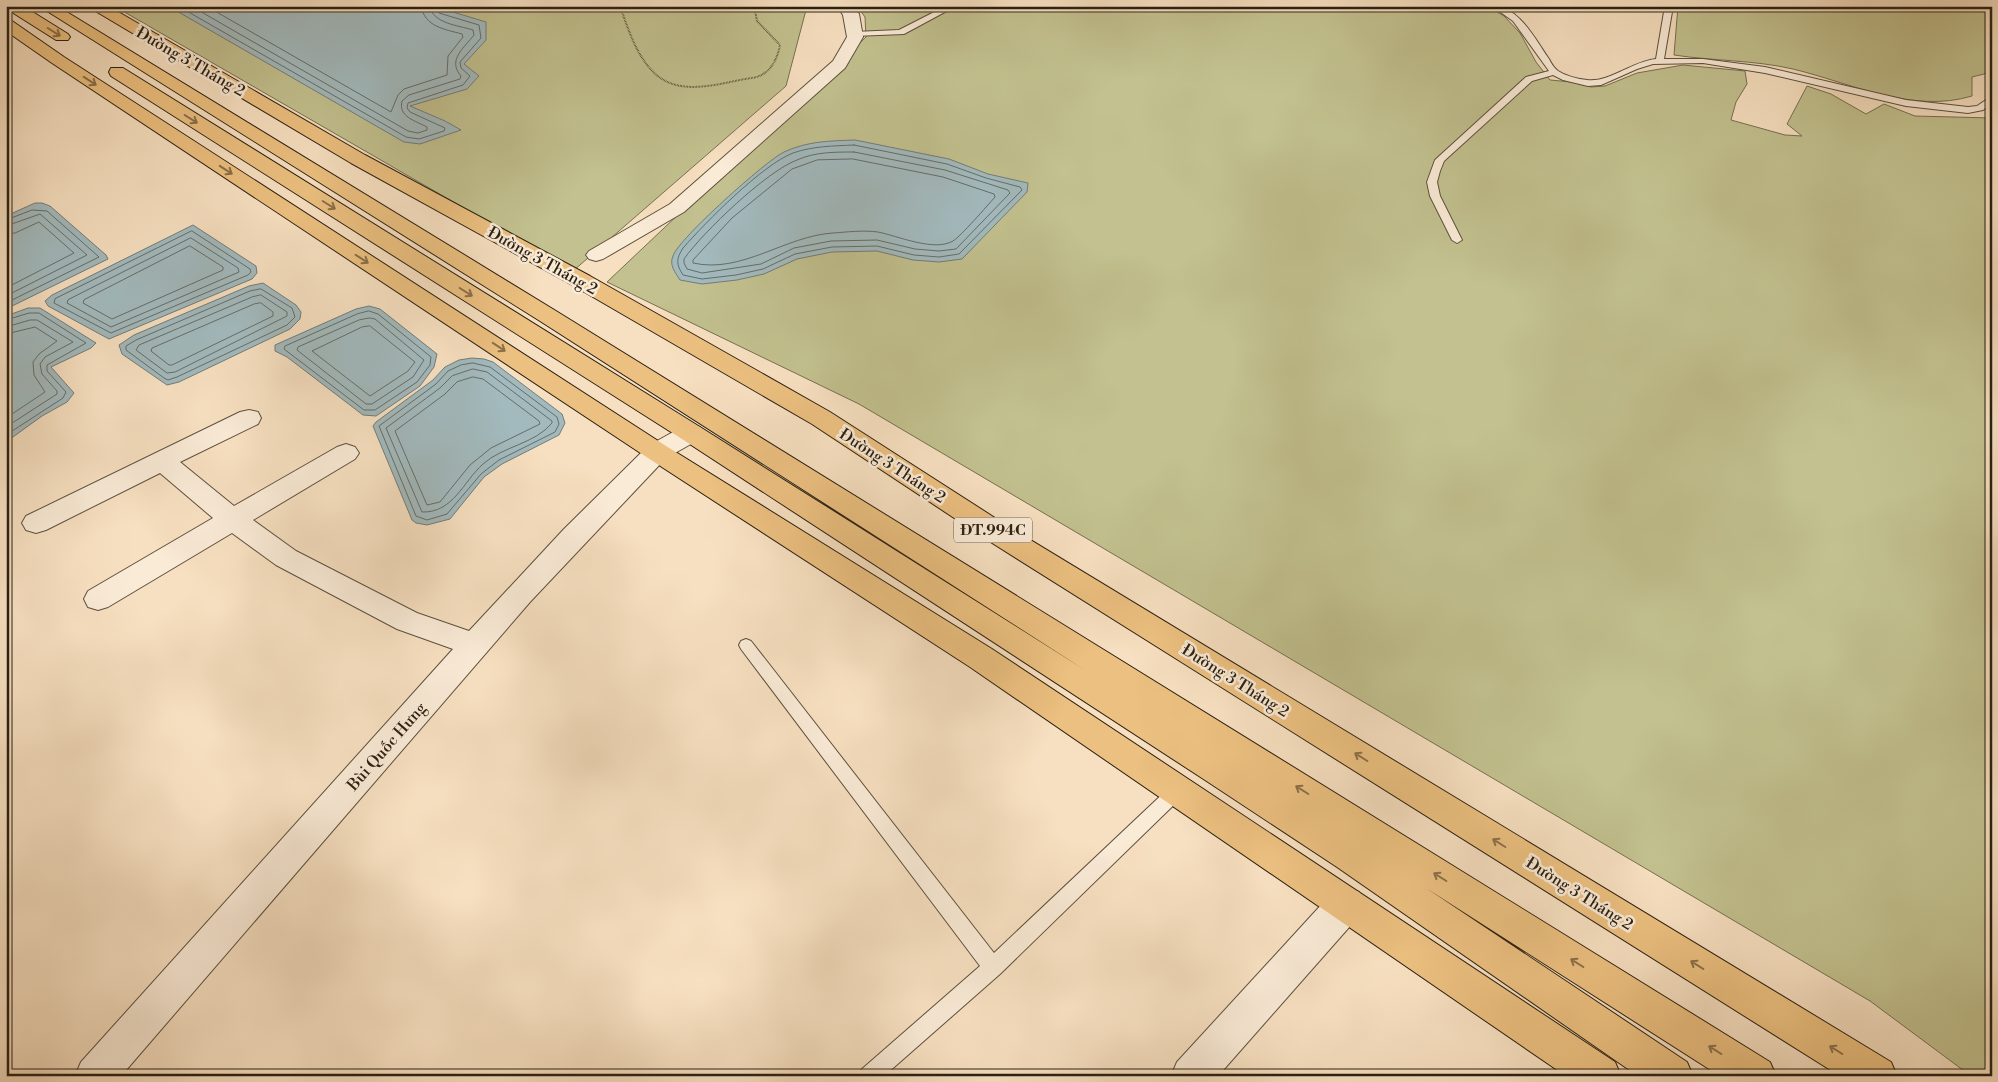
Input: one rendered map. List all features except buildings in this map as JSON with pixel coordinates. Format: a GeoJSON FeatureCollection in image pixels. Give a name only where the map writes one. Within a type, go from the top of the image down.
{"type":"FeatureCollection","features":[{"type":"Feature","properties":{"kind":"main road"},"geometry":{"type":"LineString","coordinates":[[12,6],[691,433],[1349,856],[1673,1076]]}},
{"type":"Feature","properties":{"kind":"main road","name":"Đường 3 Tháng 2"},"geometry":{"type":"LineString","coordinates":[[46,6],[556,321],[1756,1076]]}},
{"type":"Feature","properties":{"kind":"main road","name":"Đường 3 Tháng 2"},"geometry":{"type":"LineString","coordinates":[[97,6],[358,160],[582,281],[821,418],[999,534],[1877,1076]]}},
{"type":"Feature","properties":{"kind":"main road"},"geometry":{"type":"LineString","coordinates":[[6,24],[657,452],[981,658],[1177,792],[1601,1076]]}},
{"type":"Feature","properties":{"kind":"street"},"geometry":{"type":"LineString","coordinates":[[596,255],[677,208],[839,64],[855,37],[851,14],[844,6]]}},
{"type":"Feature","properties":{"kind":"street"},"geometry":{"type":"LineString","coordinates":[[36,523],[249,418]]}},
{"type":"Feature","properties":{"kind":"street","name":"Bùi Quốc Hưng"},"geometry":{"type":"LineString","coordinates":[[95,1076],[475,645],[574,536],[657,452],[691,433]]}},
{"type":"Feature","properties":{"kind":"street"},"geometry":{"type":"LineString","coordinates":[[98,599],[346,453]]}},
{"type":"Feature","properties":{"kind":"street"},"geometry":{"type":"LineString","coordinates":[[162,460],[233,520],[286,558],[407,622],[475,645]]}},
{"type":"Feature","properties":{"kind":"street"},"geometry":{"type":"LineString","coordinates":[[1191,1076],[1346,904]]}},
{"type":"Feature","properties":{"kind":"lane"},"geometry":{"type":"LineString","coordinates":[[854,34],[901,32],[952,6]]}},
{"type":"Feature","properties":{"kind":"lane"},"geometry":{"type":"LineString","coordinates":[[1496,6],[1516,19],[1554,72],[1566,78],[1588,83],[1600,82],[1634,67],[1660,61],[1703,61],[1731,64],[1793,76],[1906,103],[1944,108],[1968,110],[1980,108],[1992,99]]}},
{"type":"Feature","properties":{"kind":"lane"},"geometry":{"type":"LineString","coordinates":[[1660,61],[1669,6]]}},
{"type":"Feature","properties":{"kind":"lane"},"geometry":{"type":"LineString","coordinates":[[1457,240],[1439,208],[1433,189],[1432,182],[1440,160],[1529,79],[1539,74],[1554,72]]}},
{"type":"Feature","properties":{"kind":"lane"},"geometry":{"type":"LineString","coordinates":[[746,645],[993,967]]}},
{"type":"Feature","properties":{"kind":"lane"},"geometry":{"type":"LineString","coordinates":[[869,1076],[993,967],[1177,792]]}},
{"type":"Feature","properties":{"kind":"path"},"geometry":{"type":"LineString","coordinates":[[620,6],[626,22],[652,70],[660,78],[671,83],[696,86],[734,82],[760,76],[770,67],[780,52],[780,45],[757,21],[754,6]]}},
{"type":"Feature","properties":{"kind":"shaded area"},"geometry":{"type":"Polygon","coordinates":[[[114,6],[807,6],[786,86],[573,271],[114,6]]]}},
{"type":"Feature","properties":{"kind":"shaded area"},"geometry":{"type":"Polygon","coordinates":[[[857,6],[1487,6],[1504,16],[1520,33],[1536,62],[1550,80],[1572,82],[1591,87],[1605,86],[1637,73],[1683,65],[1745,71],[1747,84],[1736,102],[1731,120],[1785,135],[1802,136],[1787,124],[1807,86],[1831,94],[1866,114],[1884,104],[1915,116],[1992,118],[1992,1076],[1971,1076],[1870,1001],[859,404],[607,282],[866,37],[865,17],[857,6]]]}},
{"type":"Feature","properties":{"kind":"shaded area"},"geometry":{"type":"Polygon","coordinates":[[[1678,6],[1992,6],[1992,72],[1972,77],[1972,96],[1949,101],[1927,101],[1882,95],[1778,66],[1674,55],[1678,6]]]}},
{"type":"Feature","properties":{"kind":"water"},"geometry":{"type":"Polygon","coordinates":[[[168,6],[416,6],[443,9],[486,22],[486,40],[464,64],[479,76],[467,89],[410,106],[461,130],[420,144],[404,142],[168,6]]]}},
{"type":"Feature","properties":{"kind":"water"},"geometry":{"type":"Polygon","coordinates":[[[855,140],[949,159],[988,174],[1028,183],[1027,192],[962,259],[939,262],[913,260],[877,251],[832,252],[797,259],[764,274],[737,280],[702,284],[680,280],[673,268],[672,262],[673,256],[679,247],[706,218],[760,169],[793,148],[819,142],[855,140]]]}},
{"type":"Feature","properties":{"kind":"water"},"geometry":{"type":"Polygon","coordinates":[[[35,203],[50,206],[106,255],[108,259],[6,309],[6,216],[35,203]]]}},
{"type":"Feature","properties":{"kind":"water"},"geometry":{"type":"Polygon","coordinates":[[[193,225],[256,266],[257,273],[252,279],[109,339],[48,306],[45,301],[52,295],[193,225]]]}},
{"type":"Feature","properties":{"kind":"water"},"geometry":{"type":"Polygon","coordinates":[[[263,283],[296,305],[301,312],[300,319],[290,329],[179,382],[167,385],[122,354],[119,345],[134,335],[249,286],[263,283]]]}},
{"type":"Feature","properties":{"kind":"water"},"geometry":{"type":"Polygon","coordinates":[[[369,306],[380,309],[437,354],[434,367],[420,386],[376,416],[363,415],[287,357],[275,351],[275,345],[356,309],[369,306]]]}},
{"type":"Feature","properties":{"kind":"water"},"geometry":{"type":"Polygon","coordinates":[[[28,308],[40,308],[96,343],[91,348],[51,367],[74,393],[67,402],[42,416],[6,442],[6,316],[28,308]]]}},
{"type":"Feature","properties":{"kind":"water"},"geometry":{"type":"Polygon","coordinates":[[[472,358],[493,362],[562,414],[565,423],[559,435],[502,464],[484,477],[450,519],[427,525],[416,523],[412,520],[373,426],[433,380],[445,367],[459,360],[472,358]]]}}]}
